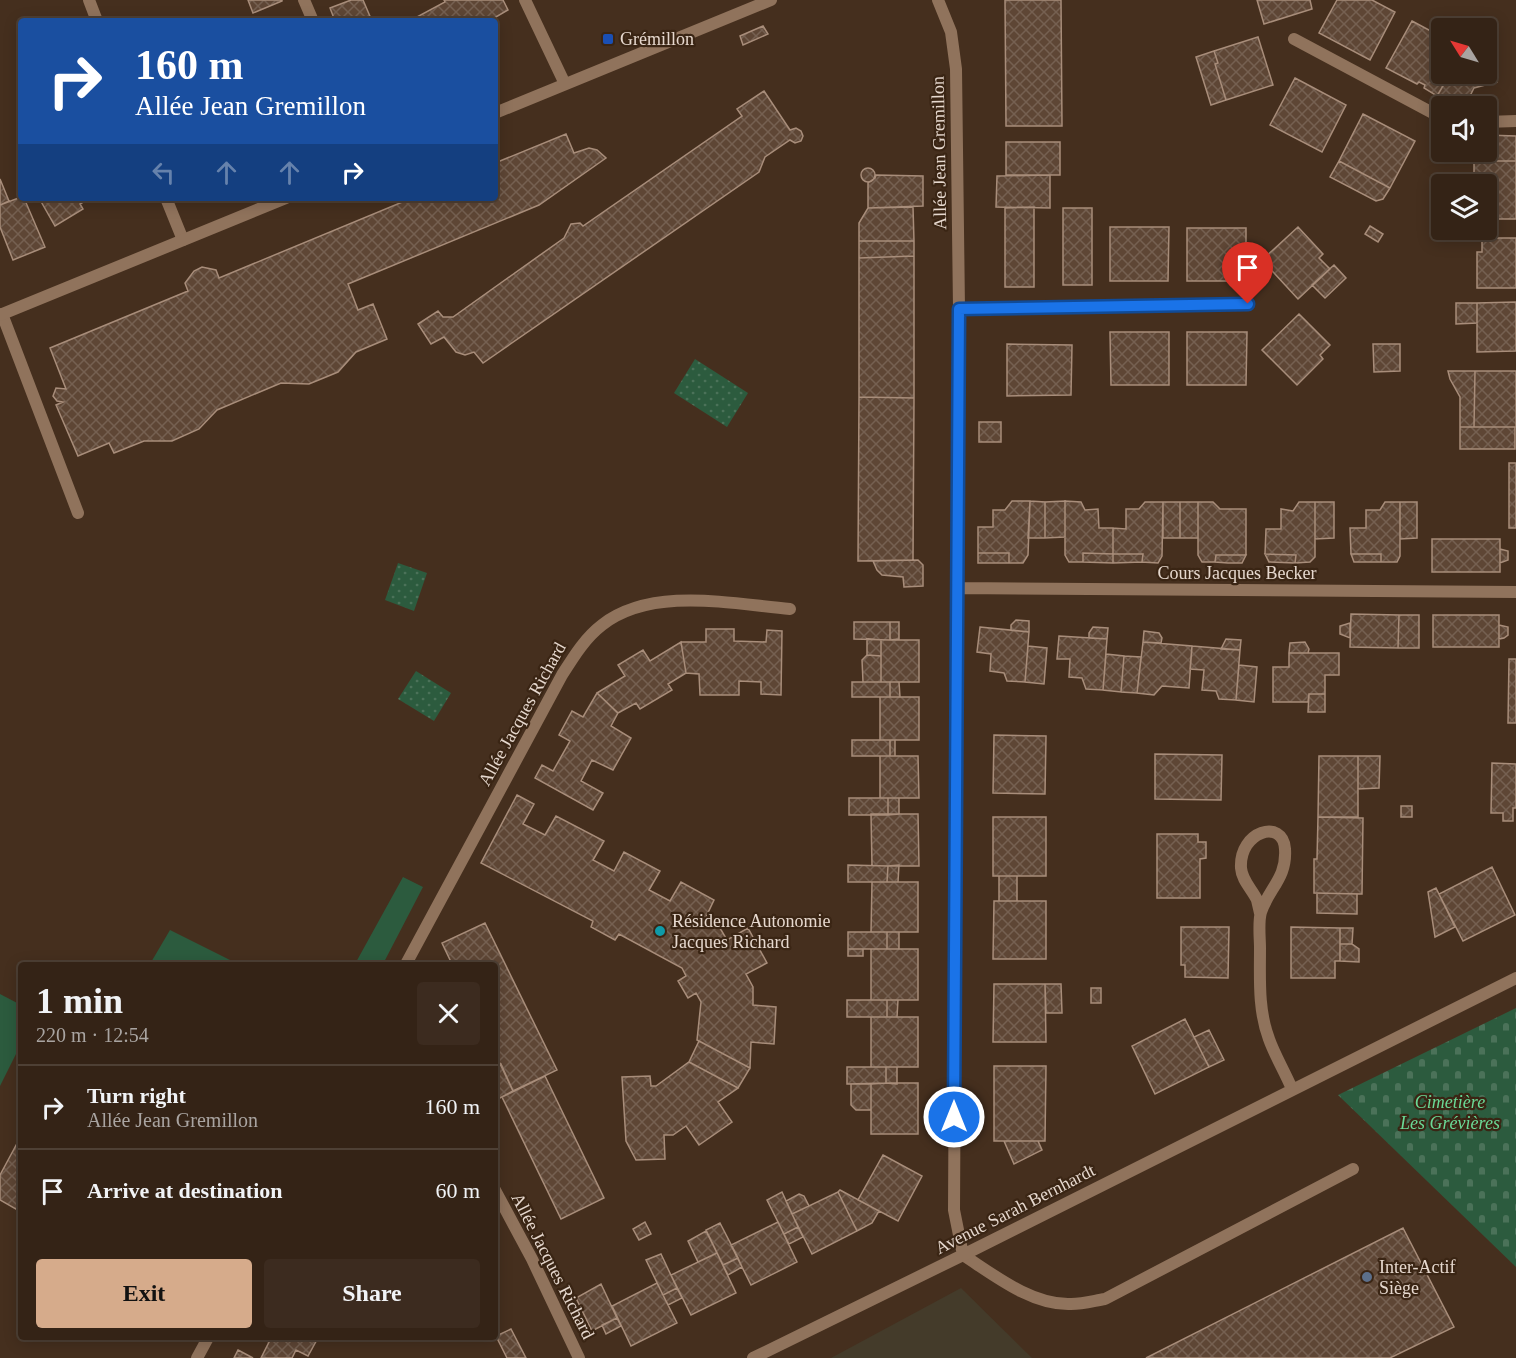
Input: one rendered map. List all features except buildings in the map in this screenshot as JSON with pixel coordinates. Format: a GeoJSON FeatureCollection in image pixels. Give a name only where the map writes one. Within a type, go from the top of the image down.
{"type":"FeatureCollection","features":[{"type":"Feature","properties":{"kind":"street"},"geometry":{"type":"LineString","coordinates":[[88,0],[96,18]]}},
{"type":"Feature","properties":{"kind":"street"},"geometry":{"type":"LineString","coordinates":[[304,0],[312,18]]}},
{"type":"Feature","properties":{"kind":"street"},"geometry":{"type":"LineString","coordinates":[[525,0],[565,84]]}},
{"type":"Feature","properties":{"kind":"street"},"geometry":{"type":"LineString","coordinates":[[498,112],[771,0]]}},
{"type":"Feature","properties":{"kind":"street","name":"Allée Jean Gremillon"},"geometry":{"type":"LineString","coordinates":[[938,0],[951,32],[956,69],[959,309],[954,1210],[963,1255]]}},
{"type":"Feature","properties":{"kind":"street"},"geometry":{"type":"LineString","coordinates":[[1294,39],[1431,112]]}},
{"type":"Feature","properties":{"kind":"street"},"geometry":{"type":"LineString","coordinates":[[1497,122],[1516,121]]}},
{"type":"Feature","properties":{"kind":"street"},"geometry":{"type":"LineString","coordinates":[[167,201],[183,240]]}},
{"type":"Feature","properties":{"kind":"street"},"geometry":{"type":"LineString","coordinates":[[78,513],[1,313],[279,201]]}},
{"type":"Feature","properties":{"kind":"street"},"geometry":{"type":"LineString","coordinates":[[959,309],[1248,304]]}},
{"type":"Feature","properties":{"kind":"street","name":"Cours Jacques Becker"},"geometry":{"type":"LineString","coordinates":[[957,588],[1516,592]]}},
{"type":"Feature","properties":{"kind":"street","name":"Allée Jacques Richard"},"geometry":{"type":"LineString","coordinates":[[407,962],[562,675],[580,646],[602,625],[626,610],[653,603],[687,600],[790,609]]}},
{"type":"Feature","properties":{"kind":"street"},"geometry":{"type":"LineString","coordinates":[[1260,913],[1278,883],[1285,866],[1285,846],[1280,836],[1273,832],[1262,831],[1252,837],[1243,851],[1241,868],[1246,886],[1256,898],[1260,913],[1260,994],[1263,1018],[1268,1039],[1292,1089]]}},
{"type":"Feature","properties":{"kind":"street","name":"Avenue Sarah Bernhardt"},"geometry":{"type":"LineString","coordinates":[[753,1358],[1516,978]]}},
{"type":"Feature","properties":{"kind":"street"},"geometry":{"type":"LineString","coordinates":[[963,1255],[1007,1283],[1039,1299],[1068,1305],[1105,1299],[1353,1169]]}},
{"type":"Feature","properties":{"kind":"street","name":"Allée Jacques Richard"},"geometry":{"type":"LineString","coordinates":[[498,1196],[579,1358]]}},
{"type":"Feature","properties":{"kind":"street"},"geometry":{"type":"LineString","coordinates":[[197,1358],[206,1340]]}},
{"type":"Feature","properties":{"kind":"shaded area"},"geometry":{"type":"Polygon","coordinates":[[[961,1288],[1032,1358],[831,1358],[961,1288]]]}},
{"type":"Feature","properties":{"kind":"green space"},"geometry":{"type":"Polygon","coordinates":[[[695,359],[748,393],[727,427],[674,393],[695,359]]]}},
{"type":"Feature","properties":{"kind":"green space"},"geometry":{"type":"Polygon","coordinates":[[[398,563],[427,573],[414,611],[385,600],[398,563]]]}},
{"type":"Feature","properties":{"kind":"green space"},"geometry":{"type":"Polygon","coordinates":[[[416,671],[451,693],[434,721],[398,699],[416,671]]]}},
{"type":"Feature","properties":{"kind":"green space"},"geometry":{"type":"Polygon","coordinates":[[[403,877],[423,887],[384,962],[356,962],[403,877]]]}},
{"type":"Feature","properties":{"kind":"green space"},"geometry":{"type":"Polygon","coordinates":[[[170,930],[234,962],[151,962],[170,930]]]}},
{"type":"Feature","properties":{"kind":"green space"},"geometry":{"type":"Polygon","coordinates":[[[0,994],[18,1003],[18,1050],[0,1086],[0,994]]]}},
{"type":"Feature","properties":{"kind":"green space","name":"Cimetière Les Grévières"},"geometry":{"type":"Polygon","coordinates":[[[1516,1008],[1516,1267],[1338,1095],[1516,1008]]]}},
{"type":"Feature","properties":{"kind":"place","name":"Grémillon"},"geometry":{"type":"Point","coordinates":[608,39]}},
{"type":"Feature","properties":{"kind":"place","name":"Résidence Autonomie Jacques Richard"},"geometry":{"type":"Point","coordinates":[660,931]}},
{"type":"Feature","properties":{"kind":"place","name":"Inter-Actif Siège"},"geometry":{"type":"Point","coordinates":[1367,1277]}},
{"type":"Feature","properties":{"kind":"route"},"geometry":{"type":"LineString","coordinates":[[954,1117],[959,309],[1248,304]]}}]}
